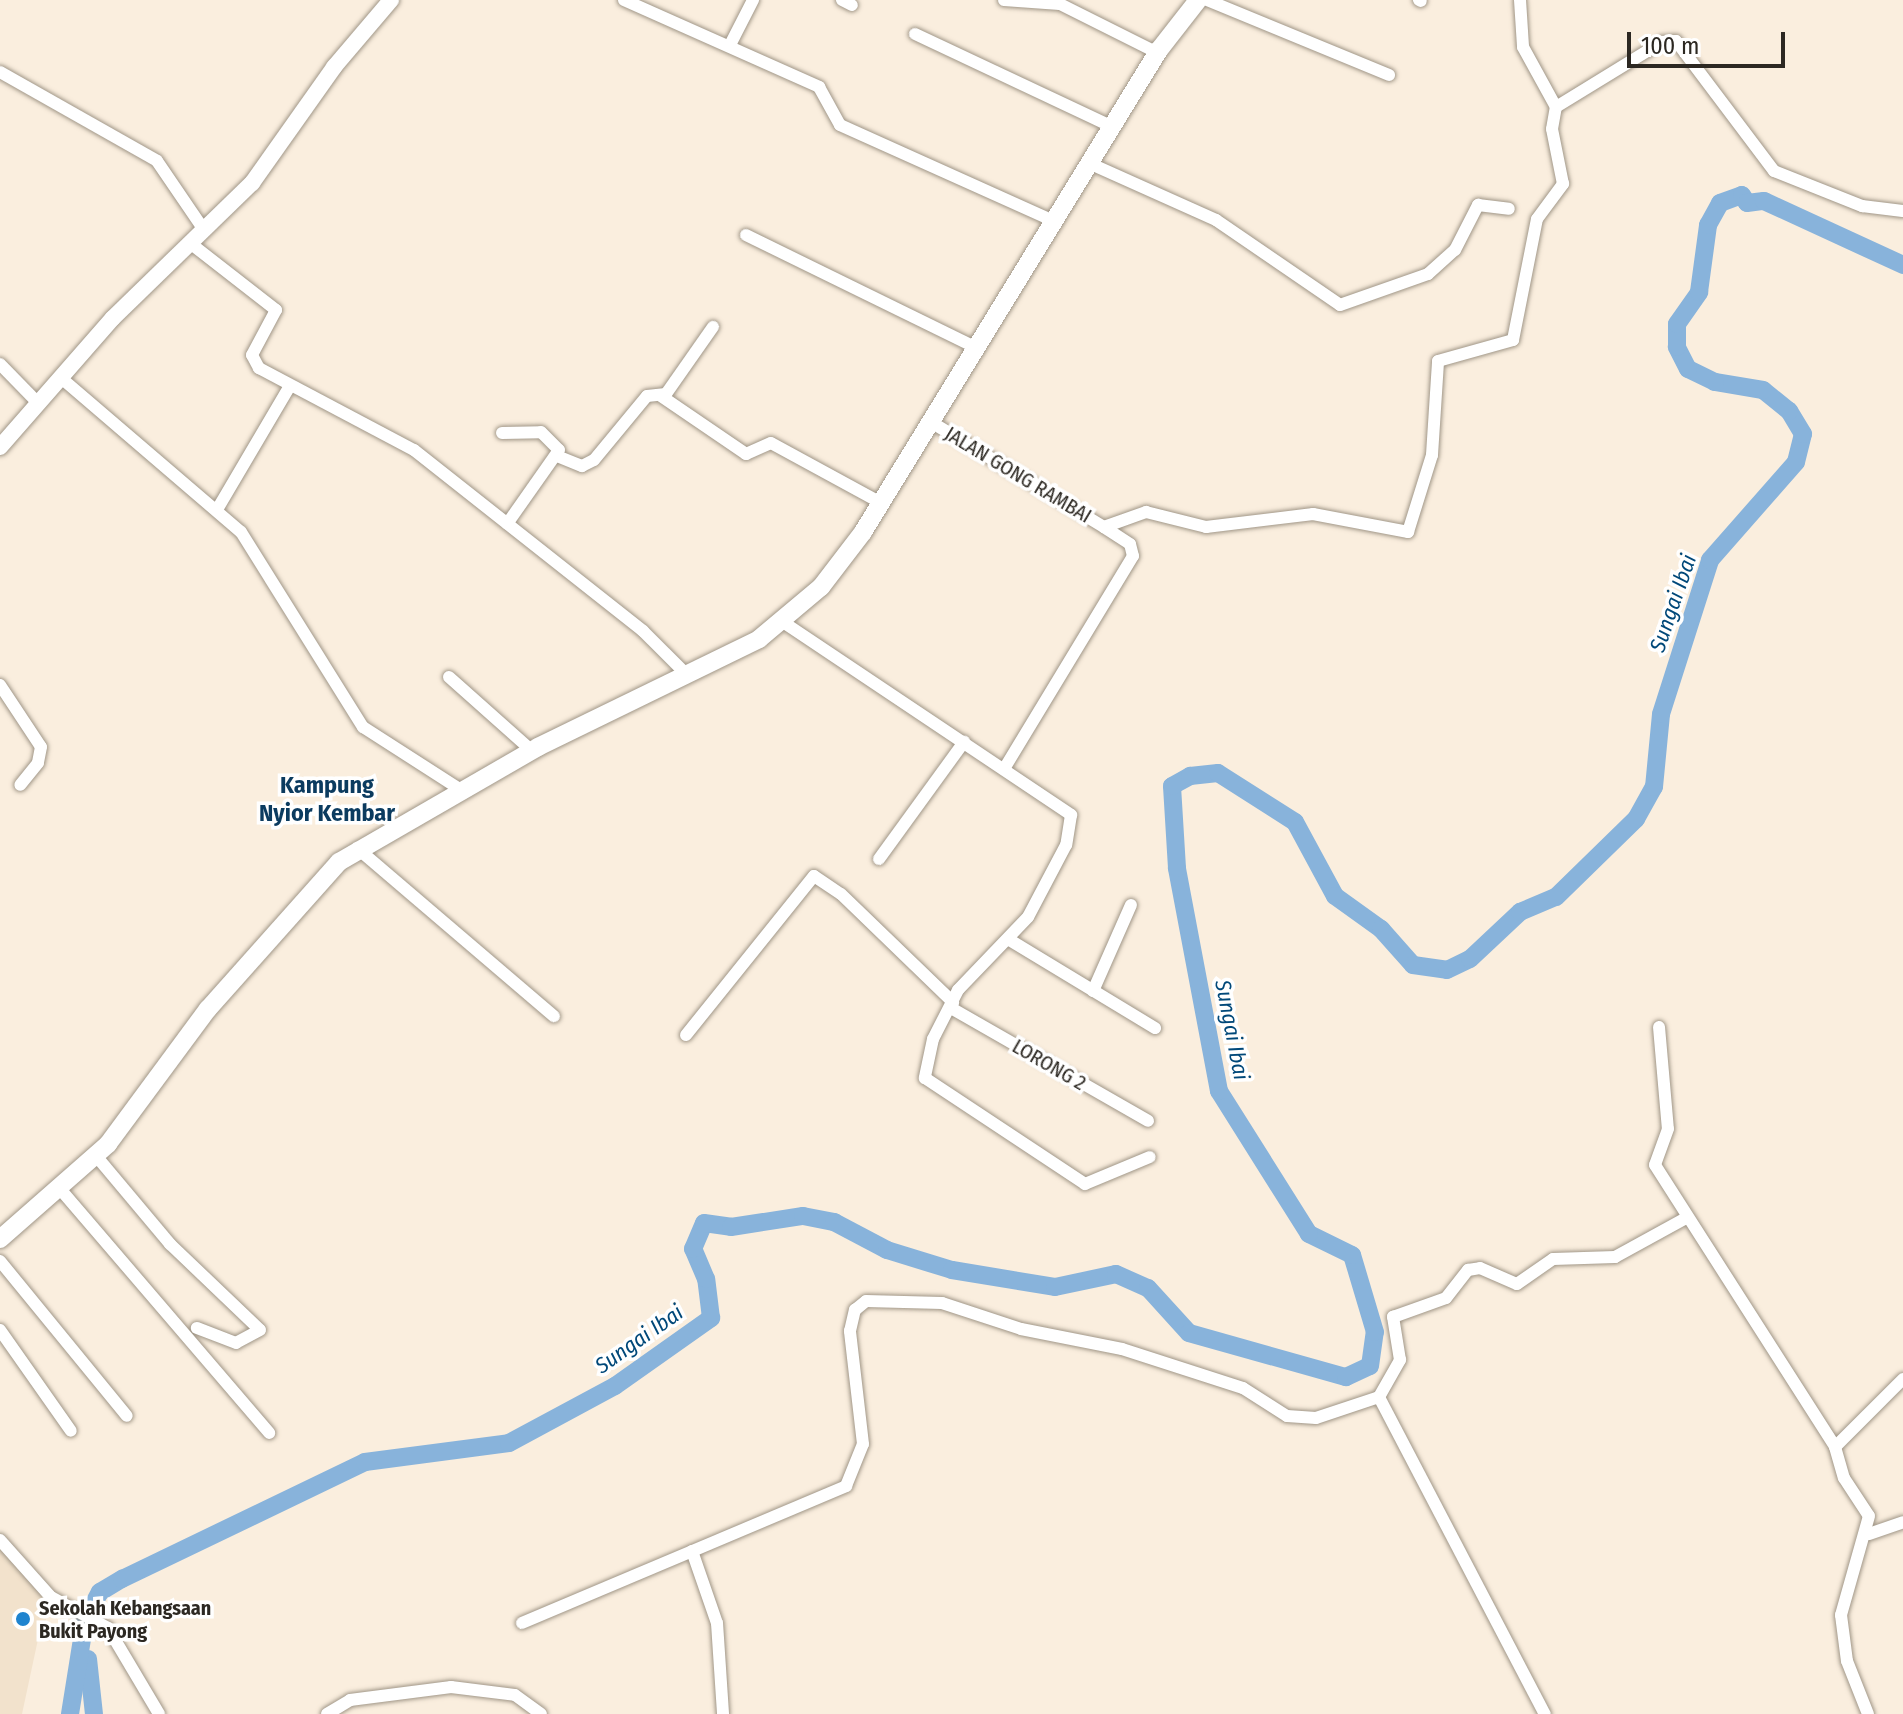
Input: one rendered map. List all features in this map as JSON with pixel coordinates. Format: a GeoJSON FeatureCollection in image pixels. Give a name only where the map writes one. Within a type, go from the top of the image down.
{"type":"FeatureCollection","features":[{"type":"Feature","properties":{"kind":"main road"},"geometry":{"type":"LineString","coordinates":[[0,1239],[97,1157],[208,1009],[329,872],[357,848],[532,751],[687,675],[783,622],[831,576],[881,503],[1158,53],[1198,0]]}},
{"type":"Feature","properties":{"kind":"street"},"geometry":{"type":"LineString","coordinates":[[0,447],[60,377],[268,165],[334,67],[391,0]]}},
{"type":"Feature","properties":{"kind":"street"},"geometry":{"type":"LineString","coordinates":[[624,0],[730,45],[825,91],[828,114],[840,125],[1056,222]]}},
{"type":"Feature","properties":{"kind":"street"},"geometry":{"type":"LineString","coordinates":[[730,45],[753,0]]}},
{"type":"Feature","properties":{"kind":"street"},"geometry":{"type":"LineString","coordinates":[[1004,0],[1060,4],[1158,53]]}},
{"type":"Feature","properties":{"kind":"street"},"geometry":{"type":"LineString","coordinates":[[1207,0],[1389,75]]}},
{"type":"Feature","properties":{"kind":"street"},"geometry":{"type":"LineString","coordinates":[[1520,0],[1523,47],[1556,107],[1662,42],[1676,41],[1774,171],[1872,209],[1903,211]]}},
{"type":"Feature","properties":{"kind":"street"},"geometry":{"type":"LineString","coordinates":[[915,34],[1113,127]]}},
{"type":"Feature","properties":{"kind":"street"},"geometry":{"type":"LineString","coordinates":[[0,72],[157,161],[204,230]]}},
{"type":"Feature","properties":{"kind":"street","name":"JALAN GONG RAMBAI"},"geometry":{"type":"LineString","coordinates":[[931,422],[1104,527],[1146,512],[1193,526],[1313,514],[1358,518],[1401,533],[1412,529],[1432,455],[1438,361],[1500,349],[1514,337],[1537,219],[1563,184],[1552,129],[1556,107]]}},
{"type":"Feature","properties":{"kind":"street"},"geometry":{"type":"LineString","coordinates":[[1091,164],[1216,220],[1340,305],[1428,274],[1455,250],[1478,205],[1509,209]]}},
{"type":"Feature","properties":{"kind":"street"},"geometry":{"type":"LineString","coordinates":[[746,235],[977,348]]}},
{"type":"Feature","properties":{"kind":"street"},"geometry":{"type":"LineString","coordinates":[[190,243],[276,310],[251,358],[290,386],[414,450],[643,631],[687,675]]}},
{"type":"Feature","properties":{"kind":"street"},"geometry":{"type":"LineString","coordinates":[[661,396],[713,327]]}},
{"type":"Feature","properties":{"kind":"street"},"geometry":{"type":"LineString","coordinates":[[0,364],[38,403]]}},
{"type":"Feature","properties":{"kind":"street"},"geometry":{"type":"LineString","coordinates":[[60,377],[218,508],[259,557],[358,721],[386,747],[461,790]]}},
{"type":"Feature","properties":{"kind":"street"},"geometry":{"type":"LineString","coordinates":[[218,508],[290,386]]}},
{"type":"Feature","properties":{"kind":"street"},"geometry":{"type":"LineString","coordinates":[[557,456],[588,465],[647,396],[661,396],[746,454],[771,443],[881,503]]}},
{"type":"Feature","properties":{"kind":"street"},"geometry":{"type":"LineString","coordinates":[[502,433],[541,432],[556,444],[557,456],[507,524]]}},
{"type":"Feature","properties":{"kind":"street"},"geometry":{"type":"LineString","coordinates":[[1004,769],[1133,556],[1130,544],[1104,527]]}},
{"type":"Feature","properties":{"kind":"street"},"geometry":{"type":"LineString","coordinates":[[783,622],[1064,806],[1072,825],[1042,895],[952,1005],[925,1059],[931,1087],[1085,1184],[1150,1157]]}},
{"type":"Feature","properties":{"kind":"street"},"geometry":{"type":"LineString","coordinates":[[449,677],[532,751]]}},
{"type":"Feature","properties":{"kind":"street"},"geometry":{"type":"LineString","coordinates":[[0,685],[41,747],[38,763],[20,785]]}},
{"type":"Feature","properties":{"kind":"street"},"geometry":{"type":"LineString","coordinates":[[879,859],[964,742]]}},
{"type":"Feature","properties":{"kind":"street"},"geometry":{"type":"LineString","coordinates":[[357,848],[554,1016]]}},
{"type":"Feature","properties":{"kind":"street","name":"LORONG 2"},"geometry":{"type":"LineString","coordinates":[[686,1035],[814,876],[841,894],[952,1005],[1148,1121]]}},
{"type":"Feature","properties":{"kind":"street"},"geometry":{"type":"LineString","coordinates":[[1093,991],[1131,905]]}},
{"type":"Feature","properties":{"kind":"street"},"geometry":{"type":"LineString","coordinates":[[1008,939],[1155,1028]]}},
{"type":"Feature","properties":{"kind":"street"},"geometry":{"type":"LineString","coordinates":[[1659,1027],[1668,1129],[1654,1160],[1684,1219],[1835,1447],[1844,1478],[1869,1516],[1869,1534],[1853,1563],[1841,1615],[1847,1661],[1868,1714]]}},
{"type":"Feature","properties":{"kind":"street"},"geometry":{"type":"LineString","coordinates":[[97,1157],[181,1255],[260,1330],[236,1343],[197,1328]]}},
{"type":"Feature","properties":{"kind":"street"},"geometry":{"type":"LineString","coordinates":[[61,1190],[269,1433]]}},
{"type":"Feature","properties":{"kind":"street"},"geometry":{"type":"LineString","coordinates":[[522,1623],[692,1551],[773,1512],[843,1488],[862,1449],[850,1331],[855,1310],[884,1297],[942,1303],[1021,1329],[1136,1353],[1243,1388],[1287,1416],[1331,1415],[1379,1397],[1400,1360],[1393,1324],[1397,1312],[1446,1298],[1468,1270],[1480,1268],[1517,1284],[1553,1259],[1615,1257],[1684,1219]]}},
{"type":"Feature","properties":{"kind":"street"},"geometry":{"type":"LineString","coordinates":[[0,1261],[127,1416]]}},
{"type":"Feature","properties":{"kind":"street"},"geometry":{"type":"LineString","coordinates":[[0,1330],[71,1431]]}},
{"type":"Feature","properties":{"kind":"street"},"geometry":{"type":"LineString","coordinates":[[1835,1447],[1903,1380]]}},
{"type":"Feature","properties":{"kind":"street"},"geometry":{"type":"LineString","coordinates":[[1379,1397],[1545,1714]]}},
{"type":"Feature","properties":{"kind":"street"},"geometry":{"type":"LineString","coordinates":[[1869,1534],[1903,1522]]}},
{"type":"Feature","properties":{"kind":"street"},"geometry":{"type":"LineString","coordinates":[[0,1540],[43,1590],[103,1624],[159,1714]]}},
{"type":"Feature","properties":{"kind":"street"},"geometry":{"type":"LineString","coordinates":[[692,1551],[717,1623],[723,1714]]}},
{"type":"Feature","properties":{"kind":"street"},"geometry":{"type":"LineString","coordinates":[[327,1714],[350,1700],[451,1687],[515,1695],[541,1714]]}},
{"type":"Feature","properties":{"kind":"shaded area","name":"Sekolah Kebangsaan Bukit Payong"},"geometry":{"type":"Polygon","coordinates":[[[0,1545],[52,1609],[40,1630],[22,1714],[0,1714],[0,1545]]]}},
{"type":"Feature","properties":{"kind":"waterway","name":"Sungai Ibai"},"geometry":{"type":"LineString","coordinates":[[70,1714],[85,1620],[100,1592],[365,1462],[509,1443],[615,1386],[711,1318],[706,1279],[693,1249],[704,1223],[731,1227],[803,1216],[834,1222],[887,1250],[952,1270],[1055,1287],[1116,1274],[1148,1288],[1189,1333],[1346,1377],[1370,1366],[1375,1332],[1352,1255],[1309,1234],[1219,1091],[1177,868],[1172,786],[1190,776],[1218,773],[1295,822],[1335,896],[1381,929],[1413,965],[1447,970],[1470,959],[1520,912],[1556,897],[1636,819],[1654,787],[1661,714],[1710,560],[1796,462],[1803,434],[1789,411],[1763,390],[1715,382],[1688,369],[1677,347],[1677,324],[1699,292],[1708,225],[1720,203],[1742,195],[1747,203],[1764,201],[1903,265]]}},
{"type":"Feature","properties":{"kind":"waterway"},"geometry":{"type":"LineString","coordinates":[[88,1659],[94,1714]]}},
{"type":"Feature","properties":{"kind":"place","name":"Sekolah Kebangsaan Bukit Payong"},"geometry":{"type":"Point","coordinates":[23,1619]}},
{"type":"Feature","properties":{"kind":"district","name":"Kampung Nyior Kembar"},"geometry":{"type":"Point","coordinates":[327,800]}}]}
